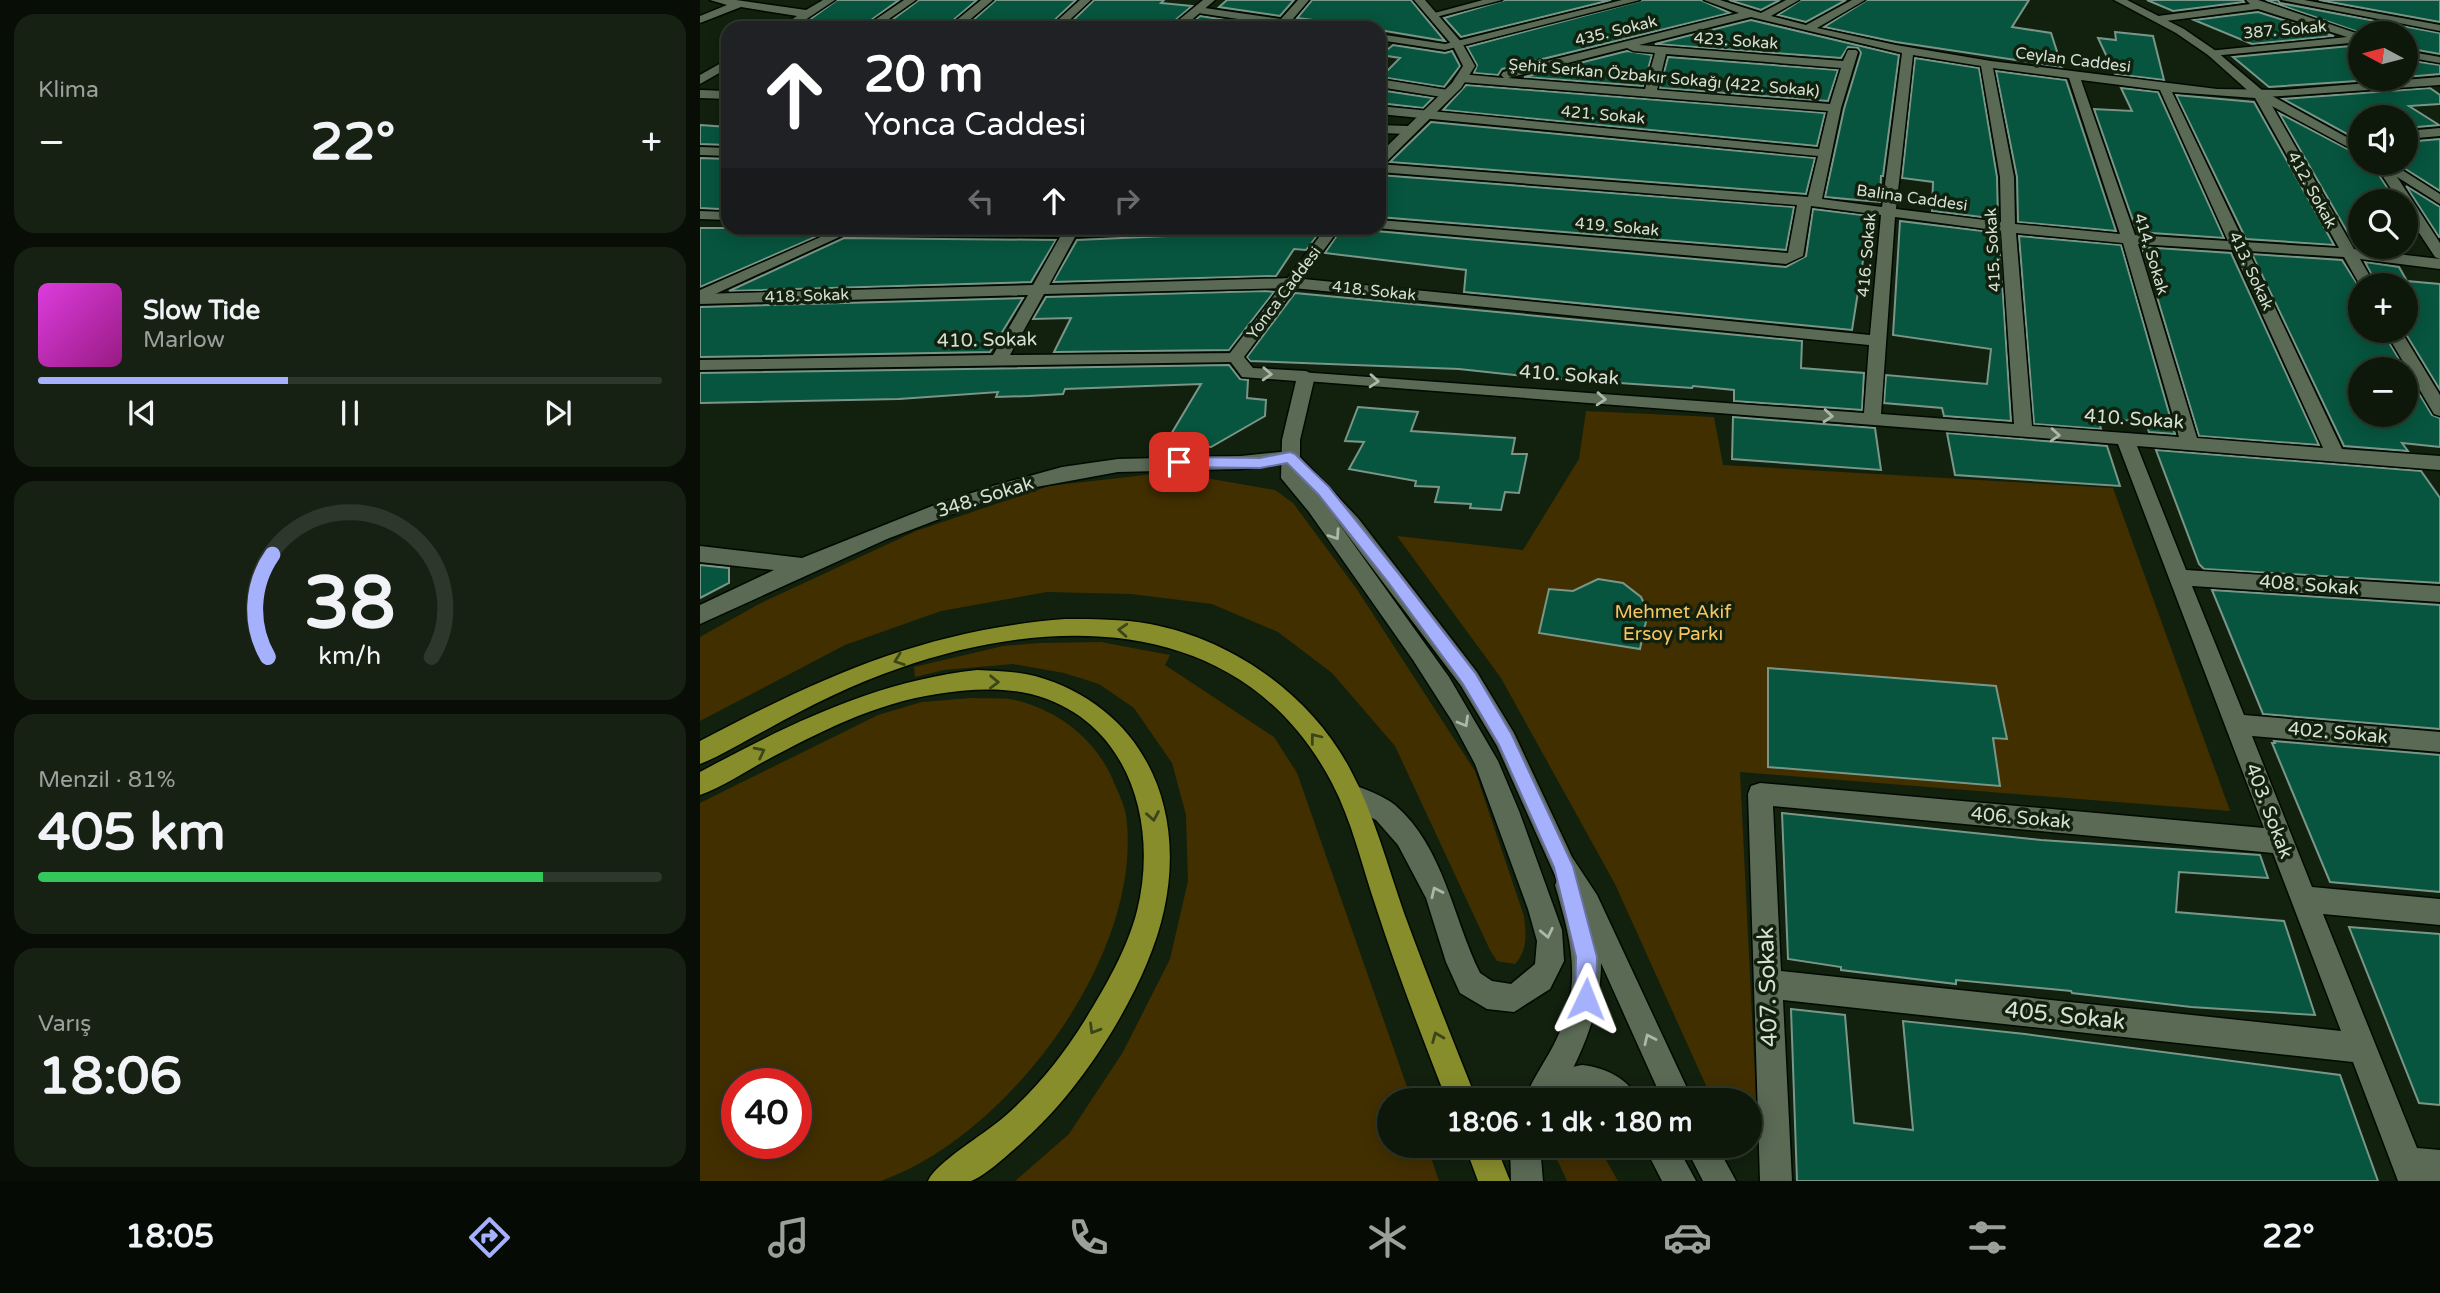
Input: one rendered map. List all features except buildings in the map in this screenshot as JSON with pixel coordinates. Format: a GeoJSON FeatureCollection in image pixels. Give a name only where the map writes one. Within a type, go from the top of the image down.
{"type":"FeatureCollection","features":[{"type":"Feature","properties":{"kind":"highway"},"geometry":{"type":"LineString","coordinates":[[700,753],[771,715],[860,674],[916,654],[993,635],[1048,628],[1101,629],[1150,632],[1192,643],[1242,670],[1281,699],[1314,735],[1351,795],[1417,987],[1457,1088]]}},
{"type":"Feature","properties":{"kind":"highway"},"geometry":{"type":"LineString","coordinates":[[700,784],[766,748],[855,708],[892,694],[963,681],[1017,682],[1054,691],[1107,725],[1137,760],[1153,812],[1158,856],[1150,913],[1123,981],[1090,1037],[1051,1092],[990,1152],[944,1181]]}},
{"type":"Feature","properties":{"kind":"highway"},"geometry":{"type":"LineString","coordinates":[[1485,1158],[1494,1181]]}},
{"type":"Feature","properties":{"kind":"street"},"geometry":{"type":"LineString","coordinates":[[715,0],[808,14]]}},
{"type":"Feature","properties":{"kind":"street"},"geometry":{"type":"LineString","coordinates":[[700,20],[748,0]]}},
{"type":"Feature","properties":{"kind":"street"},"geometry":{"type":"LineString","coordinates":[[796,21],[830,0]]}},
{"type":"Feature","properties":{"kind":"street"},"geometry":{"type":"LineString","coordinates":[[880,21],[911,0]]}},
{"type":"Feature","properties":{"kind":"street"},"geometry":{"type":"LineString","coordinates":[[962,21],[988,0]]}},
{"type":"Feature","properties":{"kind":"street"},"geometry":{"type":"LineString","coordinates":[[1063,21],[1086,0]]}},
{"type":"Feature","properties":{"kind":"street"},"geometry":{"type":"LineString","coordinates":[[1184,21],[1210,0]]}},
{"type":"Feature","properties":{"kind":"street"},"geometry":{"type":"LineString","coordinates":[[1285,21],[1304,0]]}},
{"type":"Feature","properties":{"kind":"street"},"geometry":{"type":"LineString","coordinates":[[1386,154],[1448,94],[1469,66],[1458,44],[1419,0]]}},
{"type":"Feature","properties":{"kind":"street"},"geometry":{"type":"LineString","coordinates":[[1432,15],[1497,0]]}},
{"type":"Feature","properties":{"kind":"street"},"geometry":{"type":"LineString","coordinates":[[1386,38],[1445,47],[1635,0]]}},
{"type":"Feature","properties":{"kind":"street","name":"Ceylan Caddesi"},"geometry":{"type":"LineString","coordinates":[[1709,0],[1755,15],[1908,51],[1987,66],[2164,87],[2259,94],[2440,81]]}},
{"type":"Feature","properties":{"kind":"street"},"geometry":{"type":"LineString","coordinates":[[1755,15],[1794,0]]}},
{"type":"Feature","properties":{"kind":"street"},"geometry":{"type":"LineString","coordinates":[[1809,28],[1860,0]]}},
{"type":"Feature","properties":{"kind":"street"},"geometry":{"type":"LineString","coordinates":[[2119,0],[2158,19],[2212,53],[2259,94],[2348,143]]}},
{"type":"Feature","properties":{"kind":"street"},"geometry":{"type":"LineString","coordinates":[[2286,0],[2440,27]]}},
{"type":"Feature","properties":{"kind":"street"},"geometry":{"type":"LineString","coordinates":[[2158,19],[2255,3],[2348,35]]}},
{"type":"Feature","properties":{"kind":"street"},"geometry":{"type":"LineString","coordinates":[[1198,10],[1277,21]]}},
{"type":"Feature","properties":{"kind":"street","name":"435. Sokak"},"geometry":{"type":"LineString","coordinates":[[1491,79],[1755,15]]}},
{"type":"Feature","properties":{"kind":"street"},"geometry":{"type":"LineString","coordinates":[[1809,202],[1856,40]]}},
{"type":"Feature","properties":{"kind":"street","name":"387. Sokak"},"geometry":{"type":"LineString","coordinates":[[2212,53],[2348,40]]}},
{"type":"Feature","properties":{"kind":"street","name":"423. Sokak"},"geometry":{"type":"LineString","coordinates":[[1621,47],[1848,65]]}},
{"type":"Feature","properties":{"kind":"street"},"geometry":{"type":"LineString","coordinates":[[1650,93],[1661,51]]}},
{"type":"Feature","properties":{"kind":"street","name":"416. Sokak"},"geometry":{"type":"LineString","coordinates":[[1872,420],[1888,212],[1908,51]]}},
{"type":"Feature","properties":{"kind":"street"},"geometry":{"type":"LineString","coordinates":[[2418,56],[2440,61]]}},
{"type":"Feature","properties":{"kind":"street","name":"415. Sokak"},"geometry":{"type":"LineString","coordinates":[[1987,66],[2006,165],[2008,229],[2024,433]]}},
{"type":"Feature","properties":{"kind":"street"},"geometry":{"type":"LineString","coordinates":[[700,80],[721,67]]}},
{"type":"Feature","properties":{"kind":"street","name":"414. Sokak"},"geometry":{"type":"LineString","coordinates":[[2074,76],[2129,240],[2190,444]]}},
{"type":"Feature","properties":{"kind":"street"},"geometry":{"type":"LineString","coordinates":[[1461,78],[1491,79]]}},
{"type":"Feature","properties":{"kind":"street","name":"Şehit Serkan Özbakır Sokağı (422. Sokak)"},"geometry":{"type":"LineString","coordinates":[[1491,79],[1835,108]]}},
{"type":"Feature","properties":{"kind":"street"},"geometry":{"type":"LineString","coordinates":[[1386,84],[1448,94]]}},
{"type":"Feature","properties":{"kind":"street","name":"413. Sokak"},"geometry":{"type":"LineString","coordinates":[[2164,87],[2336,456]]}},
{"type":"Feature","properties":{"kind":"street"},"geometry":{"type":"LineString","coordinates":[[700,94],[721,95]]}},
{"type":"Feature","properties":{"kind":"street","name":"412. Sokak"},"geometry":{"type":"LineString","coordinates":[[2259,94],[2348,253]]}},
{"type":"Feature","properties":{"kind":"street","name":"421. Sokak"},"geometry":{"type":"LineString","coordinates":[[1386,111],[1824,153]]}},
{"type":"Feature","properties":{"kind":"street"},"geometry":{"type":"LineString","coordinates":[[1386,129],[1408,130]]}},
{"type":"Feature","properties":{"kind":"street"},"geometry":{"type":"LineString","coordinates":[[2418,134],[2440,132]]}},
{"type":"Feature","properties":{"kind":"street"},"geometry":{"type":"LineString","coordinates":[[700,150],[721,152]]}},
{"type":"Feature","properties":{"kind":"street","name":"Balina Caddesi"},"geometry":{"type":"LineString","coordinates":[[1386,169],[1809,202],[2008,229],[2129,240],[2348,253]]}},
{"type":"Feature","properties":{"kind":"street"},"geometry":{"type":"LineString","coordinates":[[2400,175],[2439,199]]}},
{"type":"Feature","properties":{"kind":"street","name":"419. Sokak"},"geometry":{"type":"LineString","coordinates":[[1386,226],[1786,259],[1795,256],[1809,202]]}},
{"type":"Feature","properties":{"kind":"street"},"geometry":{"type":"LineString","coordinates":[[700,215],[721,216]]}},
{"type":"Feature","properties":{"kind":"street"},"geometry":{"type":"LineString","coordinates":[[2418,220],[2440,254]]}},
{"type":"Feature","properties":{"kind":"street"},"geometry":{"type":"LineString","coordinates":[[700,298],[837,235]]}},
{"type":"Feature","properties":{"kind":"street"},"geometry":{"type":"LineString","coordinates":[[999,360],[1069,235]]}},
{"type":"Feature","properties":{"kind":"street","name":"Yonca Caddesi"},"geometry":{"type":"LineString","coordinates":[[1235,357],[1328,235]]}},
{"type":"Feature","properties":{"kind":"street","name":"Balina Caddesi"},"geometry":{"type":"LineString","coordinates":[[2398,259],[2440,264]]}},
{"type":"Feature","properties":{"kind":"street","name":"418. Sokak"},"geometry":{"type":"LineString","coordinates":[[700,298],[1293,283],[1878,341]]}},
{"type":"Feature","properties":{"kind":"street"},"geometry":{"type":"LineString","coordinates":[[700,286],[722,287]]}},
{"type":"Feature","properties":{"kind":"street"},"geometry":{"type":"LineString","coordinates":[[2400,343],[2440,410]]}},
{"type":"Feature","properties":{"kind":"street","name":"410. Sokak"},"geometry":{"type":"LineString","coordinates":[[700,365],[1235,357],[1248,373],[2440,463]]}},
{"type":"Feature","properties":{"kind":"street"},"geometry":{"type":"LineString","coordinates":[[1306,376],[1291,440],[1291,478],[1316,506],[1450,696],[1479,746],[1502,798],[1550,942],[1550,962],[1539,982],[1514,998],[1487,995],[1470,983],[1460,962],[1438,894],[1407,837],[1385,812],[1351,795]]}},
{"type":"Feature","properties":{"kind":"street","name":"403. Sokak"},"geometry":{"type":"LineString","coordinates":[[2124,440],[2411,1172]]}},
{"type":"Feature","properties":{"kind":"street"},"geometry":{"type":"LineString","coordinates":[[1290,457],[1351,523],[1469,679],[1506,740],[1563,866],[1588,904],[1672,1088]]}},
{"type":"Feature","properties":{"kind":"street","name":"348. Sokak"},"geometry":{"type":"LineString","coordinates":[[700,615],[740,593],[929,515],[1052,477],[1134,463],[1260,463],[1290,457]]}},
{"type":"Feature","properties":{"kind":"street"},"geometry":{"type":"LineString","coordinates":[[700,554],[804,566]]}},
{"type":"Feature","properties":{"kind":"street","name":"408. Sokak"},"geometry":{"type":"LineString","coordinates":[[2178,577],[2440,594]]}},
{"type":"Feature","properties":{"kind":"street","name":"402. Sokak"},"geometry":{"type":"LineString","coordinates":[[2236,724],[2440,741]]}},
{"type":"Feature","properties":{"kind":"street","name":"406. Sokak"},"geometry":{"type":"LineString","coordinates":[[1760,794],[2282,842]]}},
{"type":"Feature","properties":{"kind":"street","name":"407. Sokak"},"geometry":{"type":"LineString","coordinates":[[1760,794],[1776,1181]]}},
{"type":"Feature","properties":{"kind":"street"},"geometry":{"type":"LineString","coordinates":[[1547,1088],[1570,1041],[1586,999],[1587,957],[1563,866]]}},
{"type":"Feature","properties":{"kind":"street"},"geometry":{"type":"LineString","coordinates":[[2304,899],[2440,912]]}},
{"type":"Feature","properties":{"kind":"street","name":"405. Sokak"},"geometry":{"type":"LineString","coordinates":[[1768,984],[2362,1048]]}},
{"type":"Feature","properties":{"kind":"street"},"geometry":{"type":"LineString","coordinates":[[1556,1088],[1579,1078],[1595,1080],[1606,1088]]}},
{"type":"Feature","properties":{"kind":"street"},"geometry":{"type":"LineString","coordinates":[[1526,1158],[1527,1181]]}},
{"type":"Feature","properties":{"kind":"street"},"geometry":{"type":"LineString","coordinates":[[1666,1158],[1680,1181]]}},
{"type":"Feature","properties":{"kind":"street"},"geometry":{"type":"LineString","coordinates":[[1707,1158],[1720,1181]]}},
{"type":"Feature","properties":{"kind":"street"},"geometry":{"type":"LineString","coordinates":[[2411,1172],[2440,1166]]}},
{"type":"Feature","properties":{"kind":"green space","name":"Mehmet Akif Ersoy Parkı"},"geometry":{"type":"Polygon","coordinates":[[[1586,411],[1714,417],[1723,465],[2113,488],[2230,811],[1740,772],[1755,1088],[1707,1088],[1615,884],[1501,678],[1397,536],[1523,550],[1579,459],[1586,411]]]}},
{"type":"Feature","properties":{"kind":"green space"},"geometry":{"type":"Polygon","coordinates":[[[1171,472],[1275,490],[1293,503],[1356,588],[1475,771],[1524,916],[1524,947],[1515,964],[1497,961],[1490,950],[1395,746],[1332,673],[1278,632],[1212,604],[1131,594],[1047,592],[941,611],[845,645],[700,721],[700,637],[759,604],[916,531],[1049,486],[1171,472]]]}},
{"type":"Feature","properties":{"kind":"green space"},"geometry":{"type":"Polygon","coordinates":[[[1101,642],[1170,655],[1165,665],[1274,737],[1297,773],[1407,1088],[1377,1088],[1377,1158],[1431,1158],[1439,1181],[1015,1181],[1069,1134],[1123,1052],[1170,959],[1188,881],[1186,815],[1172,763],[1134,708],[1099,684],[1064,673],[1013,664],[944,670],[915,677],[914,667],[1003,646],[1101,642]]]}},
{"type":"Feature","properties":{"kind":"green space"},"geometry":{"type":"Polygon","coordinates":[[[971,698],[1002,699],[1035,706],[1077,732],[1089,743],[1108,770],[1126,815],[1126,869],[1114,924],[1090,980],[1058,1033],[1019,1082],[976,1124],[929,1158],[881,1181],[700,1181],[700,803],[878,715],[922,702],[971,698]]]}},
{"type":"Feature","properties":{"kind":"green space"},"geometry":{"type":"Polygon","coordinates":[[[1556,1158],[1605,1158],[1618,1181],[1567,1181],[1556,1158]]]}},
{"type":"Feature","properties":{"kind":"route"},"geometry":{"type":"LineString","coordinates":[[1179,462],[1260,463],[1290,457],[1324,490],[1394,578],[1469,679],[1506,740],[1563,866],[1587,957],[1586,999]]}}]}
